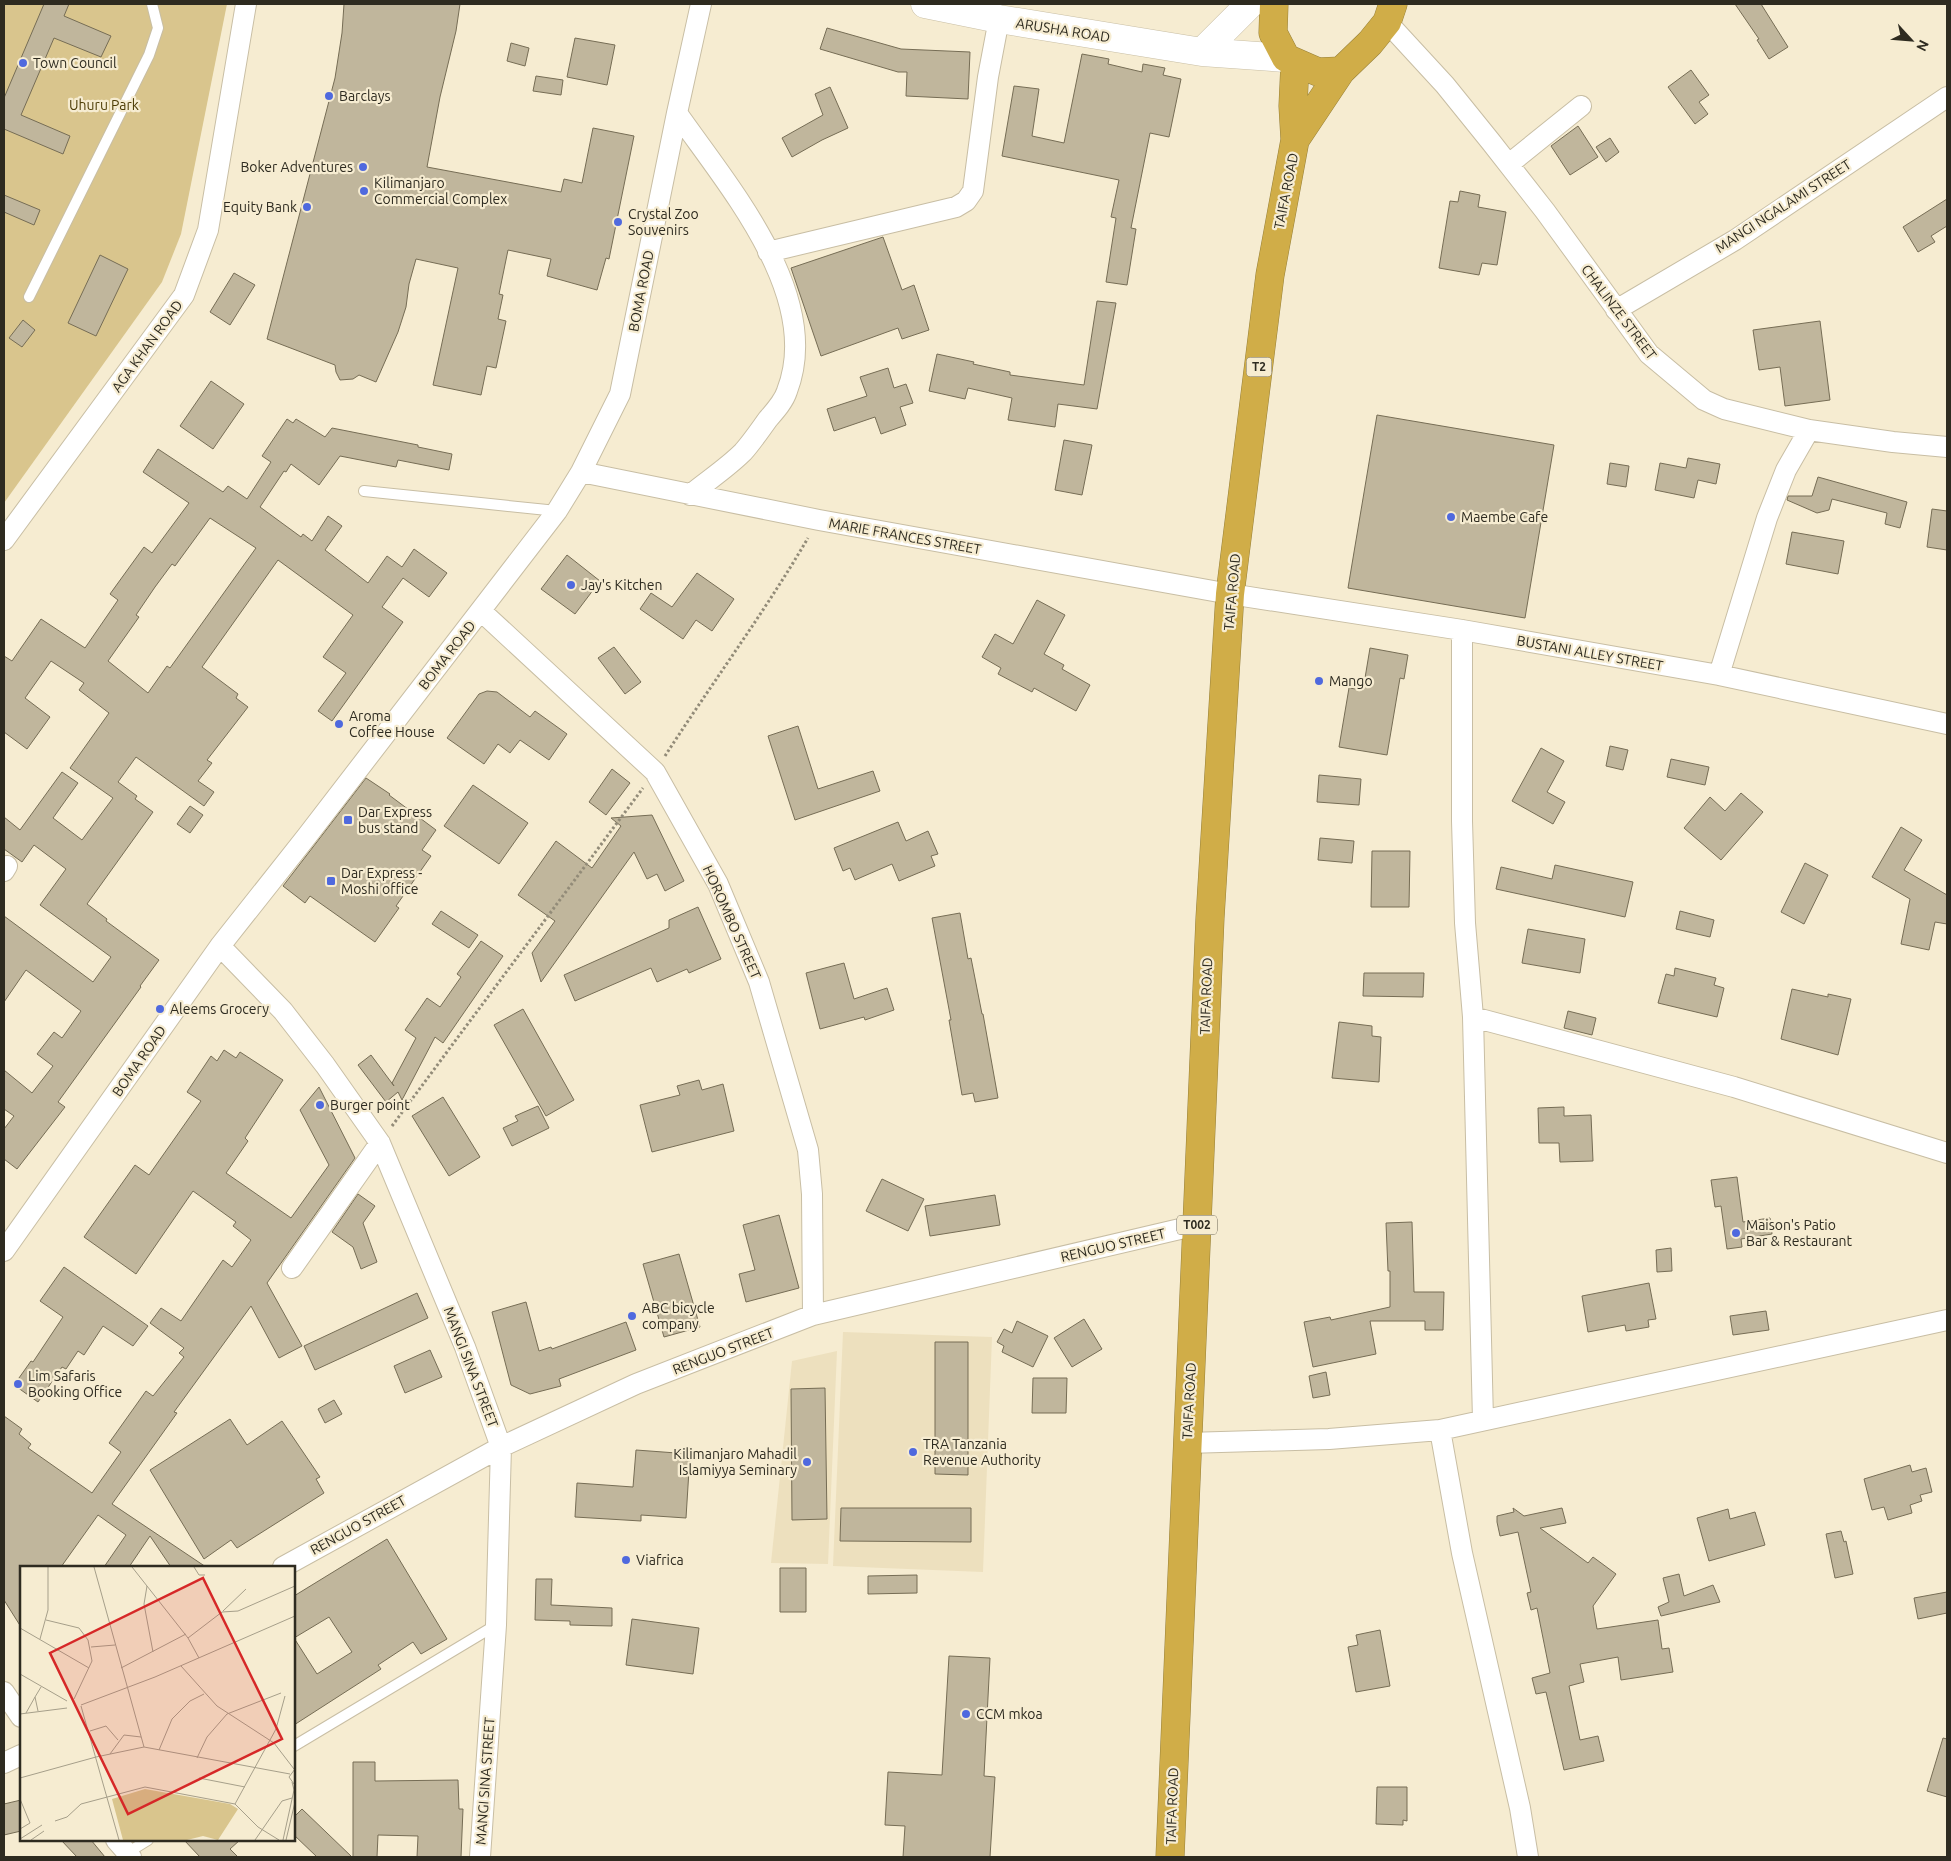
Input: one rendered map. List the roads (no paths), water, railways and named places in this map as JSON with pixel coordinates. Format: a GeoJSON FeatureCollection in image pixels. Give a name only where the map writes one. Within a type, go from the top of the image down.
{"type":"FeatureCollection","features":[{"type":"Feature","properties":{"kind":"highway","name":"T2"},"geometry":{"type":"LineString","coordinates":[[1274,4],[1274,33],[1291,60]]}},
{"type":"Feature","properties":{"kind":"highway","name":"T2"},"geometry":{"type":"LineString","coordinates":[[1341,71],[1370,43],[1390,13]]}},
{"type":"Feature","properties":{"kind":"highway"},"geometry":{"type":"LineString","coordinates":[[1291,60],[1318,72],[1341,71]]}},
{"type":"Feature","properties":{"kind":"highway","name":"TAIFA ROAD"},"geometry":{"type":"LineString","coordinates":[[1170,1857],[1210,918],[1230,594],[1270,275],[1295,140],[1291,60]]}},
{"type":"Feature","properties":{"kind":"highway","name":"TAIFA ROAD"},"geometry":{"type":"LineString","coordinates":[[1295,140],[1341,71]]}},
{"type":"Feature","properties":{"kind":"main road","name":"ARUSHA ROAD"},"geometry":{"type":"LineString","coordinates":[[925,4],[986,12],[1202,52],[1291,60]]}},
{"type":"Feature","properties":{"kind":"main road"},"geometry":{"type":"LineString","coordinates":[[1202,52],[1250,4]]}},
{"type":"Feature","properties":{"kind":"street","name":"AGA KHAN ROAD"},"geometry":{"type":"LineString","coordinates":[[4,540],[184,295],[208,230],[246,4]]}},
{"type":"Feature","properties":{"kind":"street","name":"BOMA ROAD"},"geometry":{"type":"LineString","coordinates":[[4,1251],[220,946],[481,611],[556,511],[581,472],[620,394],[701,4]]}},
{"type":"Feature","properties":{"kind":"street"},"geometry":{"type":"LineString","coordinates":[[768,252],[956,207],[966,201],[973,191],[988,77],[986,12]]}},
{"type":"Feature","properties":{"kind":"street","name":"CHALINZE STREET"},"geometry":{"type":"LineString","coordinates":[[1390,13],[1509,164],[1648,354],[1704,400],[1724,409],[1809,430],[1893,442],[1947,447]]}},
{"type":"Feature","properties":{"kind":"street","name":"MANGI NGALAMI STREET"},"geometry":{"type":"LineString","coordinates":[[1616,310],[1735,240],[1947,97]]}},
{"type":"Feature","properties":{"kind":"street"},"geometry":{"type":"LineString","coordinates":[[1509,164],[1581,106]]}},
{"type":"Feature","properties":{"kind":"street"},"geometry":{"type":"LineString","coordinates":[[677,113],[740,205],[768,252],[779,275],[790,307],[795,334],[793,374],[787,393],[742,452],[690,496]]}},
{"type":"Feature","properties":{"kind":"street"},"geometry":{"type":"LineString","coordinates":[[1719,675],[1767,518],[1786,470],[1809,430]]}},
{"type":"Feature","properties":{"kind":"street","name":"MARIE FRANCES STREET"},"geometry":{"type":"LineString","coordinates":[[581,472],[690,496],[1230,594]]}},
{"type":"Feature","properties":{"kind":"street","name":"BUSTANI ALLEY STREET"},"geometry":{"type":"LineString","coordinates":[[1230,594],[1462,630],[1719,675],[1947,724]]}},
{"type":"Feature","properties":{"kind":"street","name":"HOROMBO STREET"},"geometry":{"type":"LineString","coordinates":[[481,611],[655,772],[718,884],[759,982],[808,1150],[812,1194],[813,1316]]}},
{"type":"Feature","properties":{"kind":"street"},"geometry":{"type":"LineString","coordinates":[[1462,630],[1462,821],[1465,923],[1473,1017],[1483,1420]]}},
{"type":"Feature","properties":{"kind":"street","name":"MANGI SINA STREET"},"geometry":{"type":"LineString","coordinates":[[220,946],[283,1011],[325,1065],[380,1143],[465,1347],[501,1447],[496,1625],[480,1857]]}},
{"type":"Feature","properties":{"kind":"street"},"geometry":{"type":"LineString","coordinates":[[1473,1017],[1734,1087],[1947,1153]]}},
{"type":"Feature","properties":{"kind":"street"},"geometry":{"type":"LineString","coordinates":[[292,1268],[380,1143]]}},
{"type":"Feature","properties":{"kind":"street","name":"RENGUO STREET"},"geometry":{"type":"LineString","coordinates":[[285,1566],[501,1447],[636,1384],[813,1316],[1197,1225]]}},
{"type":"Feature","properties":{"kind":"street"},"geometry":{"type":"LineString","coordinates":[[1187,1443],[1329,1440],[1440,1430],[1947,1320]]}},
{"type":"Feature","properties":{"kind":"street"},"geometry":{"type":"LineString","coordinates":[[1440,1430],[1462,1553],[1520,1808],[1528,1857]]}},
{"type":"Feature","properties":{"kind":"street"},"geometry":{"type":"LineString","coordinates":[[4,1692],[20,1716]]}},
{"type":"Feature","properties":{"kind":"street"},"geometry":{"type":"LineString","coordinates":[[4,1763],[20,1755]]}},
{"type":"Feature","properties":{"kind":"lane"},"geometry":{"type":"LineString","coordinates":[[29,297],[149,54],[158,28],[152,4]]}},
{"type":"Feature","properties":{"kind":"lane"},"geometry":{"type":"LineString","coordinates":[[364,491],[556,511]]}},
{"type":"Feature","properties":{"kind":"lane"},"geometry":{"type":"LineString","coordinates":[[295,1745],[329,1723],[496,1625]]}},
{"type":"Feature","properties":{"kind":"lane"},"geometry":{"type":"LineString","coordinates":[[125,1850],[146,1841]]}},
{"type":"Feature","properties":{"kind":"place","name":"Town Council"},"geometry":{"type":"Point","coordinates":[23,63]}},
{"type":"Feature","properties":{"kind":"place","name":"Barclays"},"geometry":{"type":"Point","coordinates":[329,96]}},
{"type":"Feature","properties":{"kind":"place","name":"Boker Adventures"},"geometry":{"type":"Point","coordinates":[363,167]}},
{"type":"Feature","properties":{"kind":"place","name":"Kilimanjaro Commercial Complex"},"geometry":{"type":"Point","coordinates":[364,191]}},
{"type":"Feature","properties":{"kind":"place","name":"Equity Bank"},"geometry":{"type":"Point","coordinates":[307,207]}},
{"type":"Feature","properties":{"kind":"place","name":"Crystal Zoo Souvenirs"},"geometry":{"type":"Point","coordinates":[618,222]}},
{"type":"Feature","properties":{"kind":"place","name":"Maembe Cafe"},"geometry":{"type":"Point","coordinates":[1451,517]}},
{"type":"Feature","properties":{"kind":"place","name":"Jay's Kitchen"},"geometry":{"type":"Point","coordinates":[571,585]}},
{"type":"Feature","properties":{"kind":"place","name":"Mango"},"geometry":{"type":"Point","coordinates":[1319,681]}},
{"type":"Feature","properties":{"kind":"place","name":"Aroma Coffee House"},"geometry":{"type":"Point","coordinates":[339,724]}},
{"type":"Feature","properties":{"kind":"place","name":"Dar Express bus stand"},"geometry":{"type":"Point","coordinates":[348,820]}},
{"type":"Feature","properties":{"kind":"place","name":"Dar Express - Moshi office"},"geometry":{"type":"Point","coordinates":[331,881]}},
{"type":"Feature","properties":{"kind":"place","name":"Aleems Grocery"},"geometry":{"type":"Point","coordinates":[160,1009]}},
{"type":"Feature","properties":{"kind":"place","name":"Burger point"},"geometry":{"type":"Point","coordinates":[320,1105]}},
{"type":"Feature","properties":{"kind":"place","name":"Maison's Patio Bar & Restaurant"},"geometry":{"type":"Point","coordinates":[1736,1233]}},
{"type":"Feature","properties":{"kind":"place","name":"ABC bicycle company"},"geometry":{"type":"Point","coordinates":[632,1316]}},
{"type":"Feature","properties":{"kind":"place","name":"Lim Safaris Booking Office"},"geometry":{"type":"Point","coordinates":[18,1384]}},
{"type":"Feature","properties":{"kind":"place","name":"TRA Tanzania Revenue Authority"},"geometry":{"type":"Point","coordinates":[913,1452]}},
{"type":"Feature","properties":{"kind":"place","name":"Kilimanjaro Mahadil Islamiyya Seminary"},"geometry":{"type":"Point","coordinates":[807,1462]}},
{"type":"Feature","properties":{"kind":"place","name":"Viafrica"},"geometry":{"type":"Point","coordinates":[626,1560]}},
{"type":"Feature","properties":{"kind":"place","name":"CCM mkoa"},"geometry":{"type":"Point","coordinates":[966,1714]}},
{"type":"Feature","properties":{"kind":"park label","name":"Uhuru Park"},"geometry":{"type":"Point","coordinates":[104,105]}}]}
